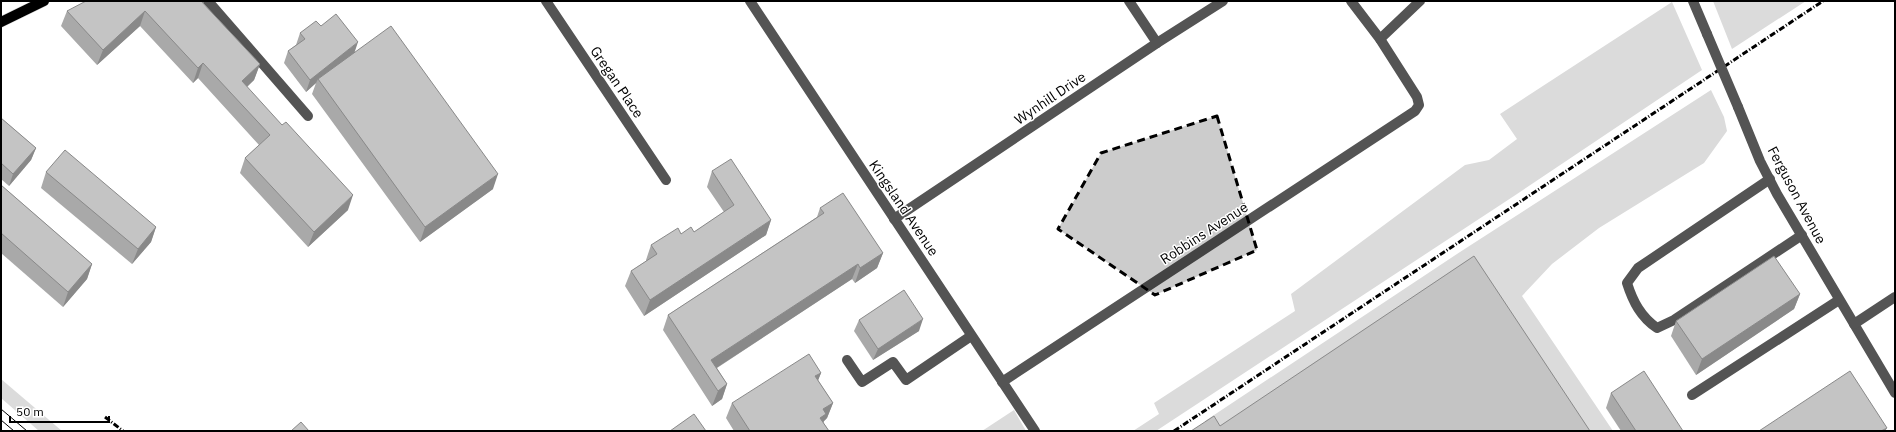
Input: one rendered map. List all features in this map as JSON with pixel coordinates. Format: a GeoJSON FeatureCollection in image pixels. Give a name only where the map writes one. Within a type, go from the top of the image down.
{"type":"FeatureCollection","features":[{"type":"Feature","properties":{"kind":"main road"},"geometry":{"type":"LineString","coordinates":[[1,22],[44,1]]}},
{"type":"Feature","properties":{"kind":"street"},"geometry":{"type":"LineString","coordinates":[[208,1],[308,116]]}},
{"type":"Feature","properties":{"kind":"street","name":"Gregan Place"},"geometry":{"type":"LineString","coordinates":[[546,1],[666,180]]}},
{"type":"Feature","properties":{"kind":"street","name":"Kingsland Avenue"},"geometry":{"type":"LineString","coordinates":[[750,1],[1035,431]]}},
{"type":"Feature","properties":{"kind":"street"},"geometry":{"type":"LineString","coordinates":[[1129,1],[1157,43]]}},
{"type":"Feature","properties":{"kind":"street","name":"Wynhill Drive"},"geometry":{"type":"LineString","coordinates":[[894,220],[1157,43],[1223,1]]}},
{"type":"Feature","properties":{"kind":"street"},"geometry":{"type":"LineString","coordinates":[[1351,1],[1380,39],[1420,1]]}},
{"type":"Feature","properties":{"kind":"street","name":"Ferguson Avenue"},"geometry":{"type":"LineString","coordinates":[[1693,1],[1770,179],[1839,300],[1895,392]]}},
{"type":"Feature","properties":{"kind":"street","name":"Robbins Avenue"},"geometry":{"type":"LineString","coordinates":[[1002,382],[1415,111],[1419,105],[1417,96],[1380,39]]}},
{"type":"Feature","properties":{"kind":"street"},"geometry":{"type":"LineString","coordinates":[[1770,179],[1638,268],[1627,284],[1632,298],[1645,320],[1657,328],[1674,320],[1802,235]]}},
{"type":"Feature","properties":{"kind":"street"},"geometry":{"type":"LineString","coordinates":[[1854,324],[1895,297]]}},
{"type":"Feature","properties":{"kind":"street"},"geometry":{"type":"LineString","coordinates":[[1692,395],[1839,300]]}},
{"type":"Feature","properties":{"kind":"street"},"geometry":{"type":"LineString","coordinates":[[847,360],[862,382],[893,362],[906,380],[972,336]]}},
{"type":"Feature","properties":{"kind":"highlighted area"},"geometry":{"type":"Polygon","coordinates":[[[1217,116],[1257,250],[1155,295],[1058,229],[1101,153],[1217,116]]]}},
{"type":"Feature","properties":{"kind":"shaded area"},"geometry":{"type":"Polygon","coordinates":[[[1713,1],[1806,1],[1732,49],[1713,1]]]}},
{"type":"Feature","properties":{"kind":"shaded area"},"geometry":{"type":"Polygon","coordinates":[[[1672,2],[1702,70],[1514,196],[1156,431],[1133,431],[1159,414],[1154,403],[1295,311],[1291,294],[1465,165],[1489,160],[1517,139],[1500,114],[1672,2]]]}},
{"type":"Feature","properties":{"kind":"shaded area"},"geometry":{"type":"Polygon","coordinates":[[[1711,90],[1724,117],[1727,131],[1704,163],[1599,228],[1552,264],[1522,296],[1613,431],[1211,431],[1205,421],[1460,252],[1711,90]]]}},
{"type":"Feature","properties":{"kind":"shaded area"},"geometry":{"type":"Polygon","coordinates":[[[1,379],[62,431],[39,431],[1,398],[1,379]]]}},
{"type":"Feature","properties":{"kind":"shaded area"},"geometry":{"type":"Polygon","coordinates":[[[1014,410],[1026,431],[982,431],[1014,410]]]}},
{"type":"Feature","properties":{"kind":"building"},"geometry":{"type":"Polygon","coordinates":[[[86,1],[201,1],[260,64],[242,81],[282,125],[286,122],[353,195],[314,232],[245,158],[270,135],[203,63],[198,68],[145,11],[103,50],[67,11],[86,1]]]}},
{"type":"Feature","properties":{"kind":"building"},"geometry":{"type":"Polygon","coordinates":[[[336,14],[358,42],[310,80],[288,51],[305,39],[300,33],[316,21],[321,26],[336,14]]]}},
{"type":"Feature","properties":{"kind":"building"},"geometry":{"type":"Polygon","coordinates":[[[391,26],[498,174],[425,227],[318,79],[391,26]]]}},
{"type":"Feature","properties":{"kind":"building"},"geometry":{"type":"Polygon","coordinates":[[[1,118],[36,148],[13,174],[1,163],[1,118]]]}},
{"type":"Feature","properties":{"kind":"building"},"geometry":{"type":"Polygon","coordinates":[[[65,150],[156,227],[138,249],[46,172],[65,150]]]}},
{"type":"Feature","properties":{"kind":"building"},"geometry":{"type":"Polygon","coordinates":[[[731,159],[771,220],[650,300],[631,271],[657,254],[651,245],[678,228],[681,234],[691,227],[694,232],[734,205],[712,171],[731,159]]]}},
{"type":"Feature","properties":{"kind":"building"},"geometry":{"type":"Polygon","coordinates":[[[1,185],[92,264],[68,292],[1,233],[1,185]]]}},
{"type":"Feature","properties":{"kind":"building"},"geometry":{"type":"Polygon","coordinates":[[[843,193],[883,253],[860,268],[858,264],[711,360],[727,384],[718,391],[668,315],[824,213],[820,208],[843,193]]]}},
{"type":"Feature","properties":{"kind":"building"},"geometry":{"type":"Polygon","coordinates":[[[1474,256],[1590,431],[1191,431],[1214,416],[1220,426],[1474,256]]]}},
{"type":"Feature","properties":{"kind":"building"},"geometry":{"type":"Polygon","coordinates":[[[1774,256],[1800,294],[1702,359],[1676,321],[1774,256]]]}},
{"type":"Feature","properties":{"kind":"building"},"geometry":{"type":"Polygon","coordinates":[[[904,290],[923,319],[878,349],[859,320],[904,290]]]}},
{"type":"Feature","properties":{"kind":"building"},"geometry":{"type":"Polygon","coordinates":[[[809,354],[821,373],[815,376],[833,403],[823,409],[826,414],[820,418],[829,431],[750,431],[732,403],[809,354]]]}},
{"type":"Feature","properties":{"kind":"building"},"geometry":{"type":"Polygon","coordinates":[[[1644,371],[1683,431],[1636,431],[1611,393],[1644,371]]]}},
{"type":"Feature","properties":{"kind":"building"},"geometry":{"type":"Polygon","coordinates":[[[1850,371],[1887,428],[1881,431],[1759,431],[1850,371]]]}},
{"type":"Feature","properties":{"kind":"building"},"geometry":{"type":"Polygon","coordinates":[[[694,414],[706,431],[670,431],[694,414]]]}},
{"type":"Feature","properties":{"kind":"building"},"geometry":{"type":"Polygon","coordinates":[[[301,422],[309,431],[291,431],[301,422]]]}},
{"type":"Feature","properties":{"kind":"tram line"},"geometry":{"type":"LineString","coordinates":[[1,409],[27,431]]}},
{"type":"Feature","properties":{"kind":"tram line"},"geometry":{"type":"LineString","coordinates":[[1,420],[14,431]]}},
{"type":"Feature","properties":{"kind":"railway"},"geometry":{"type":"LineString","coordinates":[[1174,431],[1823,1]]}},
{"type":"Feature","properties":{"kind":"railway"},"geometry":{"type":"LineString","coordinates":[[105,417],[123,431]]}}]}
